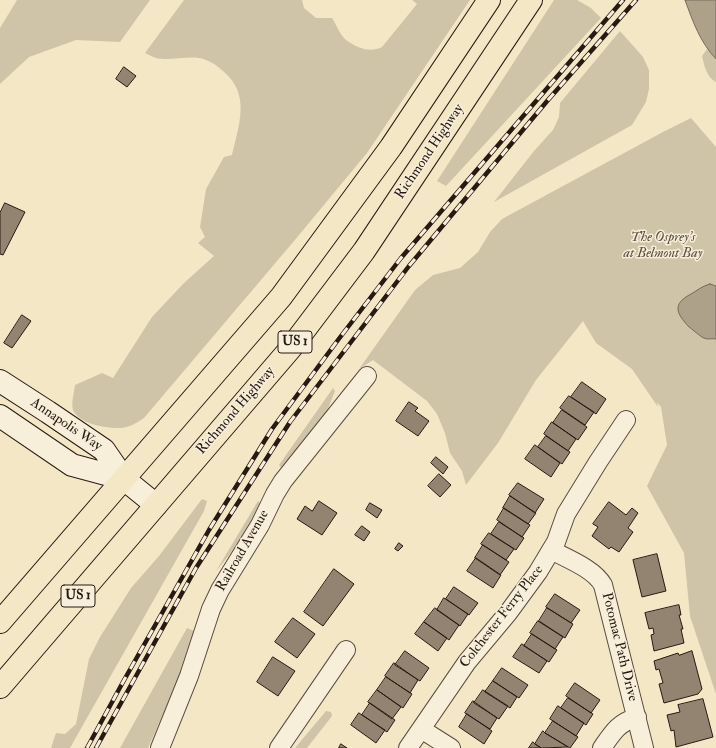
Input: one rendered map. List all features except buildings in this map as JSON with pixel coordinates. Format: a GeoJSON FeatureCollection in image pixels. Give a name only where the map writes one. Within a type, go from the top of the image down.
{"type":"FeatureCollection","features":[{"type":"Feature","properties":{"kind":"main road","name":"US 1"},"geometry":{"type":"LineString","coordinates":[[0,622],[281,297],[390,147],[489,0]]}},
{"type":"Feature","properties":{"kind":"main road","name":"Richmond Highway"},"geometry":{"type":"LineString","coordinates":[[0,687],[290,349],[314,318],[364,251],[531,0]]}},
{"type":"Feature","properties":{"kind":"street","name":"Railroad Avenue"},"geometry":{"type":"LineString","coordinates":[[160,748],[189,676],[211,609],[220,590],[260,525],[272,499],[284,481],[367,376]]}},
{"type":"Feature","properties":{"kind":"street","name":"Annapolis Way"},"geometry":{"type":"LineString","coordinates":[[0,381],[104,450],[124,479],[156,505]]}},
{"type":"Feature","properties":{"kind":"street","name":"Annapolis Way"},"geometry":{"type":"LineString","coordinates":[[0,416],[72,465],[124,479]]}},
{"type":"Feature","properties":{"kind":"street","name":"Colchester Ferry Place"},"geometry":{"type":"LineString","coordinates":[[408,748],[466,662],[508,613],[534,578],[556,542],[566,514],[626,420]]}},
{"type":"Feature","properties":{"kind":"street","name":"Potomac Path Drive"},"geometry":{"type":"LineString","coordinates":[[552,550],[590,572],[600,580],[603,585],[644,748]]}},
{"type":"Feature","properties":{"kind":"street"},"geometry":{"type":"LineString","coordinates":[[279,748],[346,650]]}},
{"type":"Feature","properties":{"kind":"street"},"geometry":{"type":"LineString","coordinates":[[602,748],[614,730],[629,720],[637,717]]}},
{"type":"Feature","properties":{"kind":"street"},"geometry":{"type":"LineString","coordinates":[[421,729],[451,748]]}},
{"type":"Feature","properties":{"kind":"green space"},"geometry":{"type":"Polygon","coordinates":[[[17,0],[150,0],[120,42],[76,40],[29,57],[0,84],[0,28],[17,0]]]}},
{"type":"Feature","properties":{"kind":"green space"},"geometry":{"type":"Polygon","coordinates":[[[184,0],[302,0],[304,8],[316,18],[332,18],[346,40],[364,49],[373,50],[382,47],[417,4],[412,0],[470,0],[367,153],[144,418],[124,427],[115,428],[94,425],[81,419],[73,410],[72,401],[75,385],[102,373],[113,378],[152,317],[184,283],[214,256],[198,243],[205,237],[200,227],[206,189],[224,157],[232,155],[241,110],[237,90],[232,80],[223,71],[215,64],[206,60],[199,58],[161,59],[145,53],[184,0]]]}},
{"type":"Feature","properties":{"kind":"green space"},"geometry":{"type":"Polygon","coordinates":[[[554,0],[577,0],[591,8],[601,18],[446,186],[437,181],[554,0]]]}},
{"type":"Feature","properties":{"kind":"green space"},"geometry":{"type":"Polygon","coordinates":[[[620,31],[643,57],[649,70],[649,89],[646,102],[632,125],[494,202],[534,151],[553,130],[559,117],[560,103],[620,31]]]}},
{"type":"Feature","properties":{"kind":"green space"},"geometry":{"type":"Polygon","coordinates":[[[707,49],[716,58],[716,82],[710,78],[706,71],[702,56],[707,49]]]}},
{"type":"Feature","properties":{"kind":"green space","name":"The Osprey's at Belmont Bay"},"geometry":{"type":"Polygon","coordinates":[[[691,118],[716,147],[716,694],[690,616],[684,553],[647,486],[667,445],[661,407],[657,402],[658,407],[632,369],[596,343],[583,321],[536,380],[498,443],[466,485],[462,471],[450,453],[445,433],[437,414],[427,401],[373,360],[359,369],[415,290],[433,275],[460,268],[478,252],[490,232],[502,219],[691,118]]]}},
{"type":"Feature","properties":{"kind":"green space"},"geometry":{"type":"Polygon","coordinates":[[[333,388],[335,391],[324,419],[282,469],[279,465],[333,388]]]}},
{"type":"Feature","properties":{"kind":"green space"},"geometry":{"type":"Polygon","coordinates":[[[202,499],[207,501],[204,511],[70,748],[51,748],[56,733],[65,734],[76,724],[89,659],[100,637],[131,588],[159,556],[202,499]]]}},
{"type":"Feature","properties":{"kind":"green space"},"geometry":{"type":"Polygon","coordinates":[[[258,501],[261,504],[251,522],[235,547],[216,571],[258,501]]]}},
{"type":"Feature","properties":{"kind":"green space"},"geometry":{"type":"Polygon","coordinates":[[[187,628],[194,631],[176,685],[148,748],[120,748],[187,628]]]}},
{"type":"Feature","properties":{"kind":"green space"},"geometry":{"type":"Polygon","coordinates":[[[326,711],[331,712],[332,716],[307,748],[295,748],[326,711]]]}},
{"type":"Feature","properties":{"kind":"shaded area"},"geometry":{"type":"Polygon","coordinates":[[[685,0],[716,0],[716,59],[701,39],[685,0]]]}},
{"type":"Feature","properties":{"kind":"shaded area"},"geometry":{"type":"Polygon","coordinates":[[[710,284],[716,286],[716,339],[703,338],[689,327],[681,317],[678,309],[681,301],[702,287],[710,284]]]}},
{"type":"Feature","properties":{"kind":"railway"},"geometry":{"type":"LineString","coordinates":[[87,748],[209,530],[272,429],[401,258],[623,0]]}},
{"type":"Feature","properties":{"kind":"railway"},"geometry":{"type":"LineString","coordinates":[[96,748],[196,568],[290,422],[409,266],[548,100],[636,0]]}}]}
